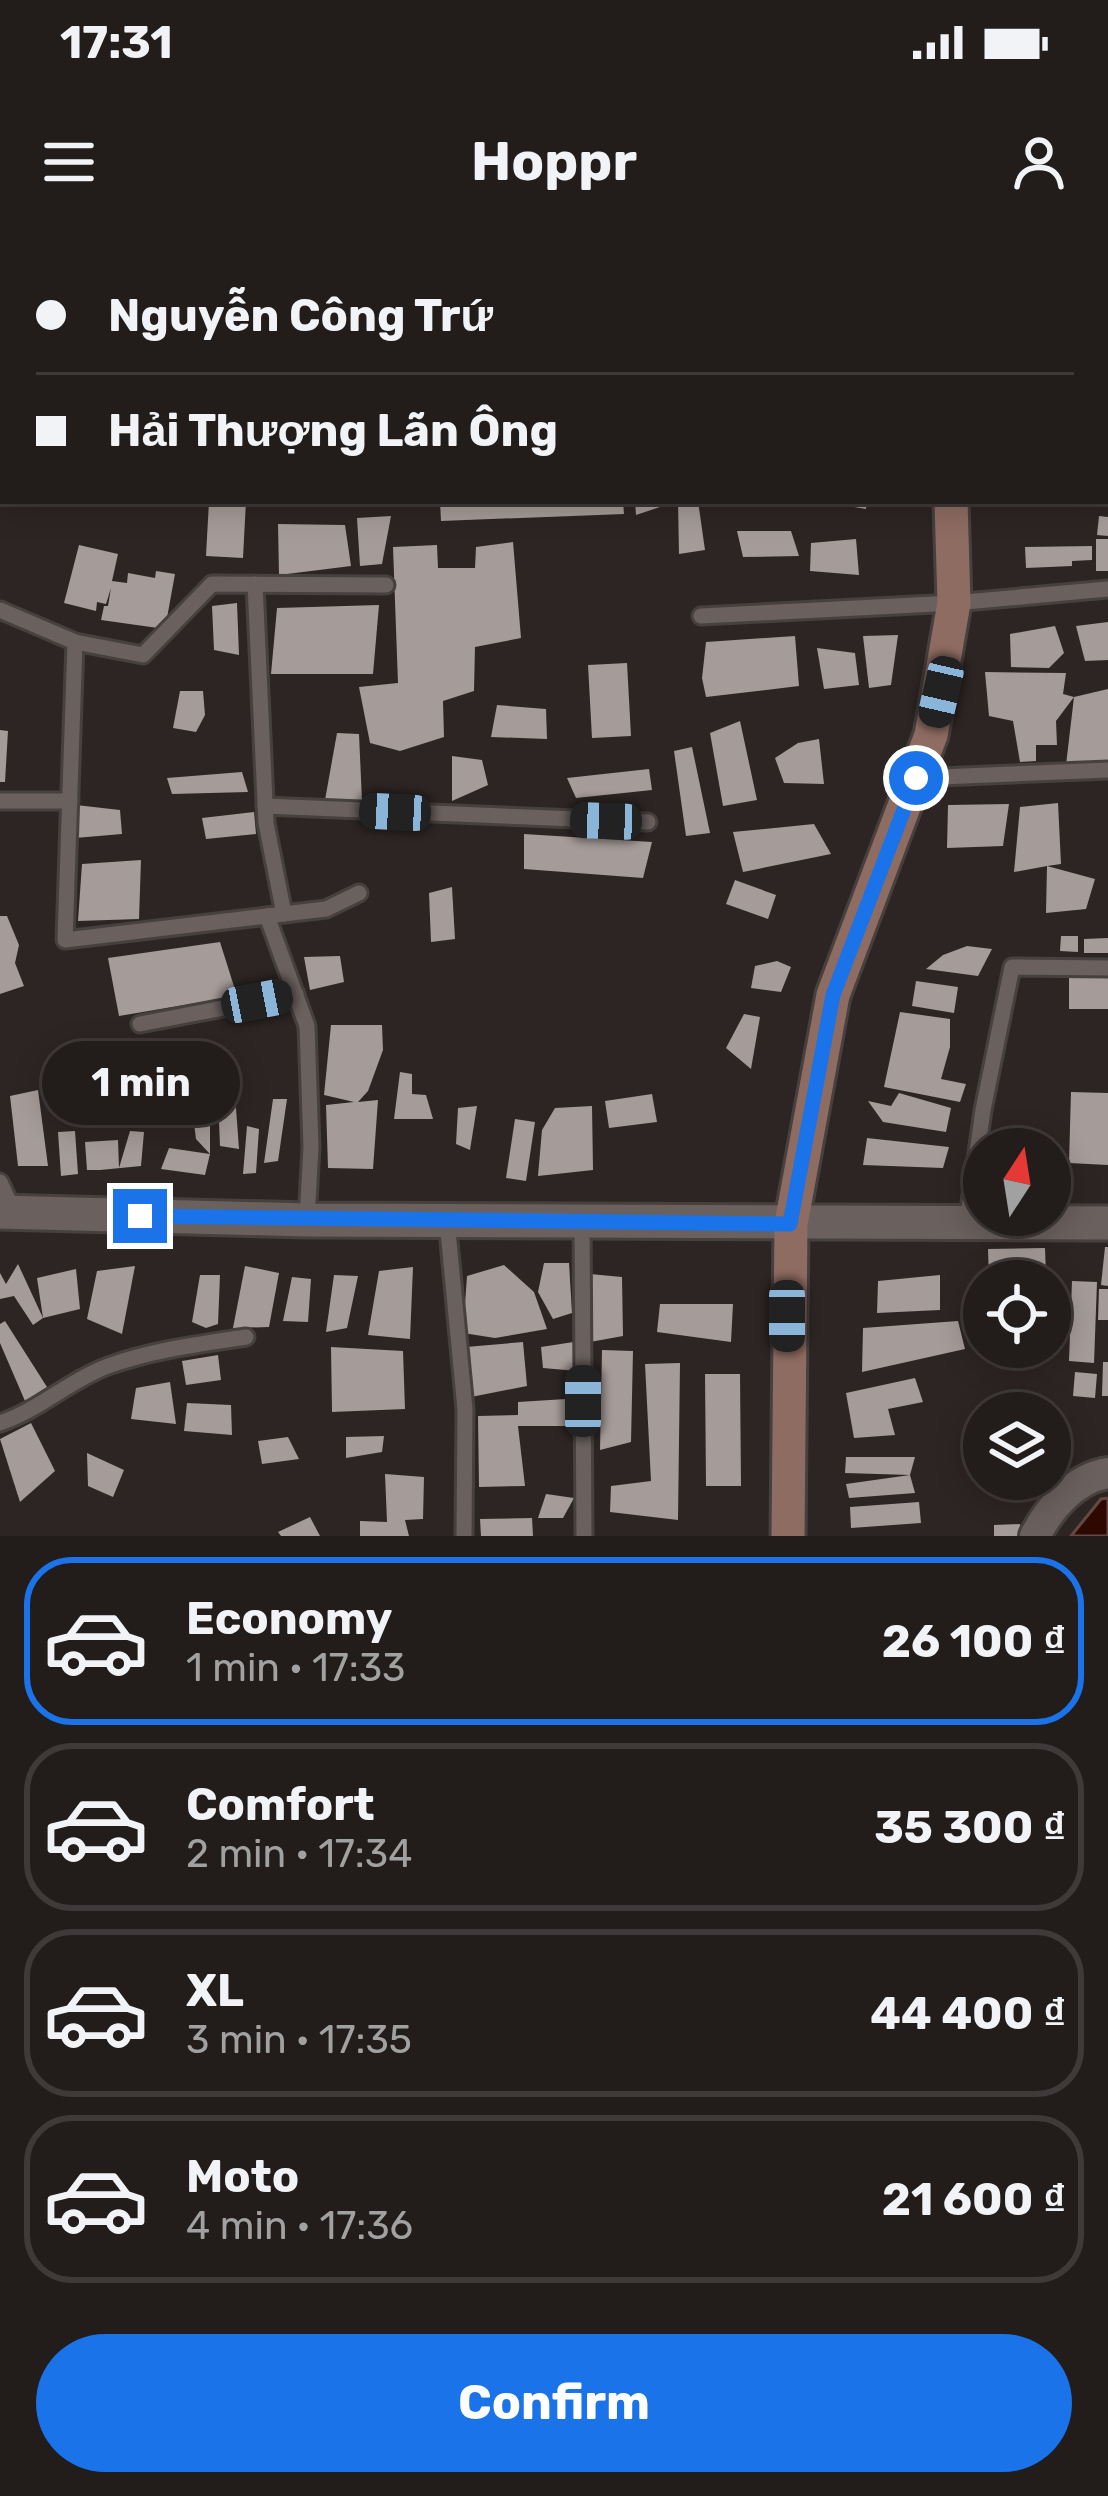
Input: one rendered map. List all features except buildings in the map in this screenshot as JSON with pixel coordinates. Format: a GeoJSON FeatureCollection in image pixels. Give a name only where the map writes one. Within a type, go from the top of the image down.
{"type":"FeatureCollection","features":[{"type":"Feature","properties":{"kind":"main road"},"geometry":{"type":"LineString","coordinates":[[788,1536],[790,1224],[833,995],[916,778],[941,692],[954,603],[951,504]]}},
{"type":"Feature","properties":{"kind":"street"},"geometry":{"type":"LineString","coordinates":[[5,1202],[307,1220],[963,1226]]}},
{"type":"Feature","properties":{"kind":"street"},"geometry":{"type":"LineString","coordinates":[[1071,1224],[1108,1223]]}},
{"type":"Feature","properties":{"kind":"street"},"geometry":{"type":"LineString","coordinates":[[1035,1536],[1063,1497],[1092,1475],[1108,1473]]}},
{"type":"Feature","properties":{"kind":"lane"},"geometry":{"type":"LineString","coordinates":[[0,609],[75,642],[143,655],[212,584],[386,585]]}},
{"type":"Feature","properties":{"kind":"lane"},"geometry":{"type":"LineString","coordinates":[[255,584],[265,806],[276,915],[307,1026],[311,1147],[307,1220]]}},
{"type":"Feature","properties":{"kind":"lane"},"geometry":{"type":"LineString","coordinates":[[701,616],[954,603],[1108,589]]}},
{"type":"Feature","properties":{"kind":"lane"},"geometry":{"type":"LineString","coordinates":[[75,642],[65,940],[326,909],[359,893]]}},
{"type":"Feature","properties":{"kind":"lane"},"geometry":{"type":"LineString","coordinates":[[916,778],[1108,770]]}},
{"type":"Feature","properties":{"kind":"lane"},"geometry":{"type":"LineString","coordinates":[[0,801],[70,801]]}},
{"type":"Feature","properties":{"kind":"lane"},"geometry":{"type":"LineString","coordinates":[[265,806],[648,822]]}},
{"type":"Feature","properties":{"kind":"lane"},"geometry":{"type":"LineString","coordinates":[[980,1128],[1012,967],[1108,968]]}},
{"type":"Feature","properties":{"kind":"lane"},"geometry":{"type":"LineString","coordinates":[[140,1024],[296,994]]}},
{"type":"Feature","properties":{"kind":"lane"},"geometry":{"type":"LineString","coordinates":[[446,1218],[465,1409],[464,1536]]}},
{"type":"Feature","properties":{"kind":"lane"},"geometry":{"type":"LineString","coordinates":[[582,1220],[584,1536]]}},
{"type":"Feature","properties":{"kind":"lane"},"geometry":{"type":"LineString","coordinates":[[0,1423],[17,1418],[104,1367],[161,1351],[246,1337]]}},
{"type":"Feature","properties":{"kind":"shaded area"},"geometry":{"type":"Polygon","coordinates":[[[1108,1498],[1108,1536],[1071,1536],[1101,1499],[1108,1498]]]}},
{"type":"Feature","properties":{"kind":"route"},"geometry":{"type":"LineString","coordinates":[[140,1216],[790,1224],[833,995],[916,778]]}}]}
